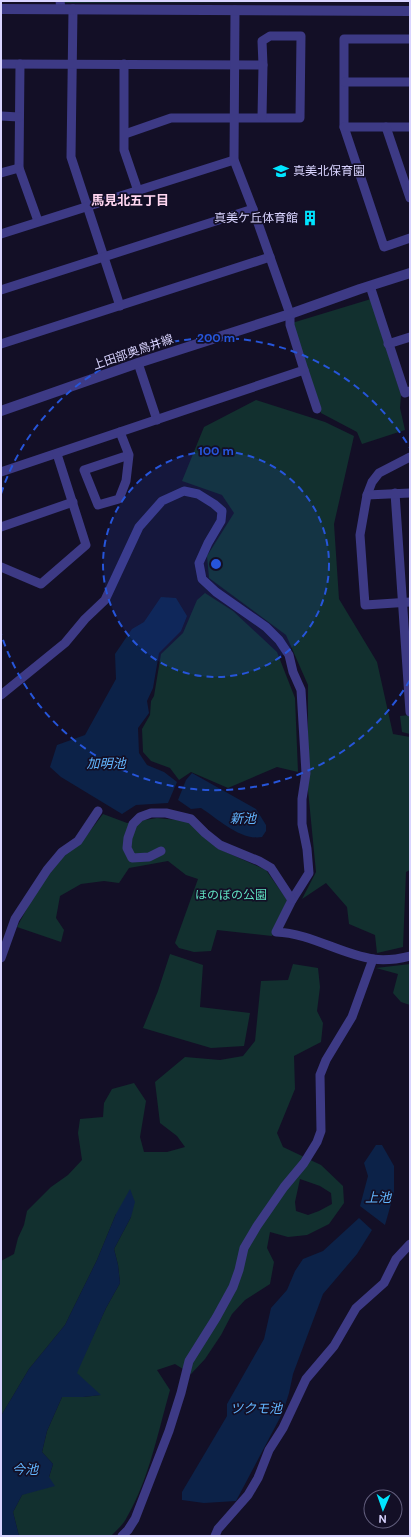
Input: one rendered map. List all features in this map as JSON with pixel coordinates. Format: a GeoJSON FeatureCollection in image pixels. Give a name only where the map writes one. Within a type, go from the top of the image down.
{"type":"FeatureCollection","features":[{"type":"Feature","properties":{"kind":"street"},"geometry":{"type":"LineString","coordinates":[[1,9],[60,5],[73,9],[410,11]]}},
{"type":"Feature","properties":{"kind":"street"},"geometry":{"type":"LineString","coordinates":[[73,9],[71,157],[120,306]]}},
{"type":"Feature","properties":{"kind":"street"},"geometry":{"type":"LineString","coordinates":[[235,10],[234,160],[290,314],[290,325],[317,408]]}},
{"type":"Feature","properties":{"kind":"street"},"geometry":{"type":"LineString","coordinates":[[125,134],[171,118],[300,118],[301,36],[270,36],[262,41],[262,117]]}},
{"type":"Feature","properties":{"kind":"street"},"geometry":{"type":"LineString","coordinates":[[410,39],[344,39],[344,127],[384,247],[410,238]]}},
{"type":"Feature","properties":{"kind":"street"},"geometry":{"type":"LineString","coordinates":[[1,64],[263,65]]}},
{"type":"Feature","properties":{"kind":"street"},"geometry":{"type":"LineString","coordinates":[[20,64],[19,168],[38,222]]}},
{"type":"Feature","properties":{"kind":"street"},"geometry":{"type":"LineString","coordinates":[[124,64],[124,150],[138,191]]}},
{"type":"Feature","properties":{"kind":"street"},"geometry":{"type":"LineString","coordinates":[[344,82],[410,82]]}},
{"type":"Feature","properties":{"kind":"street"},"geometry":{"type":"LineString","coordinates":[[1,116],[20,117]]}},
{"type":"Feature","properties":{"kind":"street"},"geometry":{"type":"LineString","coordinates":[[344,127],[410,127]]}},
{"type":"Feature","properties":{"kind":"street"},"geometry":{"type":"LineString","coordinates":[[386,127],[408,183],[410,198]]}},
{"type":"Feature","properties":{"kind":"street"},"geometry":{"type":"LineString","coordinates":[[1,234],[234,160]]}},
{"type":"Feature","properties":{"kind":"street"},"geometry":{"type":"LineString","coordinates":[[1,173],[19,168]]}},
{"type":"Feature","properties":{"kind":"street"},"geometry":{"type":"LineString","coordinates":[[1,290],[253,209]]}},
{"type":"Feature","properties":{"kind":"street"},"geometry":{"type":"LineString","coordinates":[[1,344],[270,257]]}},
{"type":"Feature","properties":{"kind":"street","name":"上田部奥鳥井線"},"geometry":{"type":"LineString","coordinates":[[1,411],[138,363],[290,314],[410,273]]}},
{"type":"Feature","properties":{"kind":"street"},"geometry":{"type":"LineString","coordinates":[[370,286],[405,393],[410,391]]}},
{"type":"Feature","properties":{"kind":"street"},"geometry":{"type":"LineString","coordinates":[[388,344],[410,337]]}},
{"type":"Feature","properties":{"kind":"street"},"geometry":{"type":"LineString","coordinates":[[138,363],[157,420]]}},
{"type":"Feature","properties":{"kind":"street"},"geometry":{"type":"LineString","coordinates":[[1,472],[304,370]]}},
{"type":"Feature","properties":{"kind":"street"},"geometry":{"type":"LineString","coordinates":[[120,432],[129,455],[126,481],[119,499],[98,505],[84,470],[129,455]]}},
{"type":"Feature","properties":{"kind":"street"},"geometry":{"type":"LineString","coordinates":[[1,567],[41,584],[86,545],[58,454]]}},
{"type":"Feature","properties":{"kind":"street"},"geometry":{"type":"LineString","coordinates":[[406,602],[365,605],[360,535],[367,495],[372,482],[379,473],[410,458]]}},
{"type":"Feature","properties":{"kind":"street"},"geometry":{"type":"LineString","coordinates":[[1,695],[65,643],[85,619],[105,600],[139,527],[162,501],[184,491],[198,494],[214,504],[222,511],[221,521],[208,543],[199,563],[202,579],[216,592],[266,627],[279,640],[289,655],[293,672],[301,690],[306,772],[302,799],[302,824],[307,849],[309,873],[292,900],[276,932],[296,934],[373,959],[386,960],[410,956]]}},
{"type":"Feature","properties":{"kind":"street"},"geometry":{"type":"LineString","coordinates":[[395,493],[406,602],[410,712]]}},
{"type":"Feature","properties":{"kind":"street"},"geometry":{"type":"LineString","coordinates":[[367,495],[410,493]]}},
{"type":"Feature","properties":{"kind":"street"},"geometry":{"type":"LineString","coordinates":[[1,527],[73,502]]}},
{"type":"Feature","properties":{"kind":"street"},"geometry":{"type":"LineString","coordinates":[[1,958],[15,919],[47,870],[62,852],[78,841],[98,811]]}},
{"type":"Feature","properties":{"kind":"street"},"geometry":{"type":"LineString","coordinates":[[161,851],[149,857],[132,858],[127,848],[128,838],[133,824],[140,817],[151,814],[166,813],[191,818],[205,833],[220,845],[259,861],[271,868],[292,900]]}},
{"type":"Feature","properties":{"kind":"street"},"geometry":{"type":"LineString","coordinates":[[122,1536],[135,1519],[169,1431],[189,1361],[216,1318],[233,1287],[244,1248],[256,1226],[284,1187],[304,1163],[318,1142],[321,1130],[320,1075],[326,1060],[352,1017],[373,959]]}},
{"type":"Feature","properties":{"kind":"street"},"geometry":{"type":"LineString","coordinates":[[216,1536],[218,1529],[248,1495],[258,1478],[269,1450],[283,1428],[306,1379],[334,1346],[356,1308],[384,1283],[396,1259],[410,1244]]}},
{"type":"Feature","properties":{"kind":"green space"},"geometry":{"type":"Polygon","coordinates":[[[64,1],[305,1],[305,2],[64,3],[64,1]]]}},
{"type":"Feature","properties":{"kind":"green space"},"geometry":{"type":"Polygon","coordinates":[[[371,299],[401,395],[400,408],[405,430],[362,444],[357,432],[321,413],[292,323],[371,299]]]}},
{"type":"Feature","properties":{"kind":"green space"},"geometry":{"type":"Polygon","coordinates":[[[256,400],[325,422],[354,436],[334,524],[339,599],[377,662],[393,734],[410,737],[410,870],[406,872],[403,947],[377,953],[375,935],[349,924],[347,907],[326,883],[302,899],[316,872],[308,790],[308,685],[286,635],[209,578],[207,556],[234,513],[222,495],[182,481],[204,427],[256,400]]]}},
{"type":"Feature","properties":{"kind":"green space"},"geometry":{"type":"Polygon","coordinates":[[[205,593],[233,611],[277,652],[295,698],[298,772],[277,767],[228,788],[191,772],[179,780],[170,768],[151,761],[143,752],[142,729],[150,715],[151,701],[154,696],[161,654],[183,633],[197,600],[205,593]]]}},
{"type":"Feature","properties":{"kind":"green space"},"geometry":{"type":"Polygon","coordinates":[[[410,715],[410,734],[402,732],[400,716],[410,715]]]}},
{"type":"Feature","properties":{"kind":"green space","name":"ほのぼの公園"},"geometry":{"type":"Polygon","coordinates":[[[103,814],[127,823],[157,818],[188,821],[217,848],[266,870],[287,900],[272,936],[217,930],[211,951],[194,952],[179,948],[175,943],[198,879],[186,875],[168,861],[129,868],[119,883],[104,881],[81,884],[60,896],[56,918],[64,930],[61,942],[17,927],[38,888],[65,854],[87,835],[103,814]]]}},
{"type":"Feature","properties":{"kind":"green space"},"geometry":{"type":"Polygon","coordinates":[[[170,954],[203,965],[200,1007],[250,1013],[244,1046],[211,1048],[143,1028],[158,991],[170,954]]]}},
{"type":"Feature","properties":{"kind":"green space"},"geometry":{"type":"Polygon","coordinates":[[[293,964],[318,968],[320,987],[317,1011],[323,1023],[321,1042],[294,1056],[295,1089],[277,1133],[283,1147],[321,1165],[343,1186],[344,1203],[329,1224],[307,1235],[288,1237],[270,1232],[267,1248],[274,1262],[270,1284],[245,1300],[232,1314],[221,1335],[205,1359],[191,1374],[175,1364],[157,1370],[170,1390],[147,1471],[135,1502],[122,1525],[111,1536],[19,1536],[13,1512],[22,1495],[49,1477],[53,1464],[42,1452],[47,1431],[62,1397],[100,1395],[76,1373],[106,1308],[120,1283],[114,1249],[131,1217],[116,1214],[97,1260],[65,1325],[29,1369],[1,1416],[1,1261],[14,1254],[27,1211],[51,1187],[68,1175],[82,1160],[78,1133],[80,1119],[103,1117],[104,1103],[112,1089],[134,1083],[146,1101],[140,1137],[144,1152],[167,1152],[185,1147],[177,1136],[160,1123],[155,1082],[185,1057],[220,1060],[243,1056],[255,1041],[261,981],[288,980],[293,964]],[[300,1179],[295,1202],[296,1211],[308,1215],[332,1204],[331,1193],[320,1186],[300,1179]]]}},
{"type":"Feature","properties":{"kind":"green space"},"geometry":{"type":"Polygon","coordinates":[[[410,964],[410,1005],[401,1002],[393,993],[398,974],[376,968],[410,964]]]}},
{"type":"Feature","properties":{"kind":"water","name":"加明池"},"geometry":{"type":"Polygon","coordinates":[[[161,597],[176,598],[187,616],[181,631],[159,653],[153,688],[147,701],[149,713],[138,728],[139,753],[147,765],[164,772],[177,782],[168,803],[136,805],[122,814],[61,777],[50,767],[57,745],[85,735],[116,679],[115,654],[132,629],[144,622],[161,597]]]}},
{"type":"Feature","properties":{"kind":"water","name":"新池"},"geometry":{"type":"Polygon","coordinates":[[[192,773],[256,809],[266,825],[266,831],[262,837],[246,836],[230,828],[201,808],[191,809],[178,800],[186,780],[192,773]]]}},
{"type":"Feature","properties":{"kind":"water","name":"上池"},"geometry":{"type":"Polygon","coordinates":[[[376,1145],[382,1145],[394,1166],[394,1193],[385,1225],[360,1206],[368,1176],[364,1163],[376,1145]]]}},
{"type":"Feature","properties":{"kind":"water","name":"今池"},"geometry":{"type":"Polygon","coordinates":[[[130,1189],[135,1202],[131,1217],[114,1249],[120,1283],[106,1308],[77,1373],[101,1395],[62,1397],[47,1431],[42,1452],[53,1464],[49,1477],[55,1486],[22,1495],[13,1512],[19,1536],[1,1536],[1,1416],[29,1369],[65,1325],[97,1260],[116,1214],[130,1189]]]}},
{"type":"Feature","properties":{"kind":"water","name":"ツクモ池"},"geometry":{"type":"Polygon","coordinates":[[[359,1218],[372,1230],[357,1254],[323,1294],[293,1374],[283,1412],[236,1501],[204,1503],[182,1500],[182,1492],[227,1416],[227,1404],[264,1339],[271,1308],[287,1290],[295,1271],[303,1259],[323,1251],[359,1218]]]}},
{"type":"Feature","properties":{"kind":"place","name":"真美北保育園"},"geometry":{"type":"Point","coordinates":[281,171]}},
{"type":"Feature","properties":{"kind":"place","name":"真美ケ丘体育館"},"geometry":{"type":"Point","coordinates":[310,218]}},
{"type":"Feature","properties":{"kind":"district","name":"馬見北五丁目"},"geometry":{"type":"Point","coordinates":[130,200]}}]}
